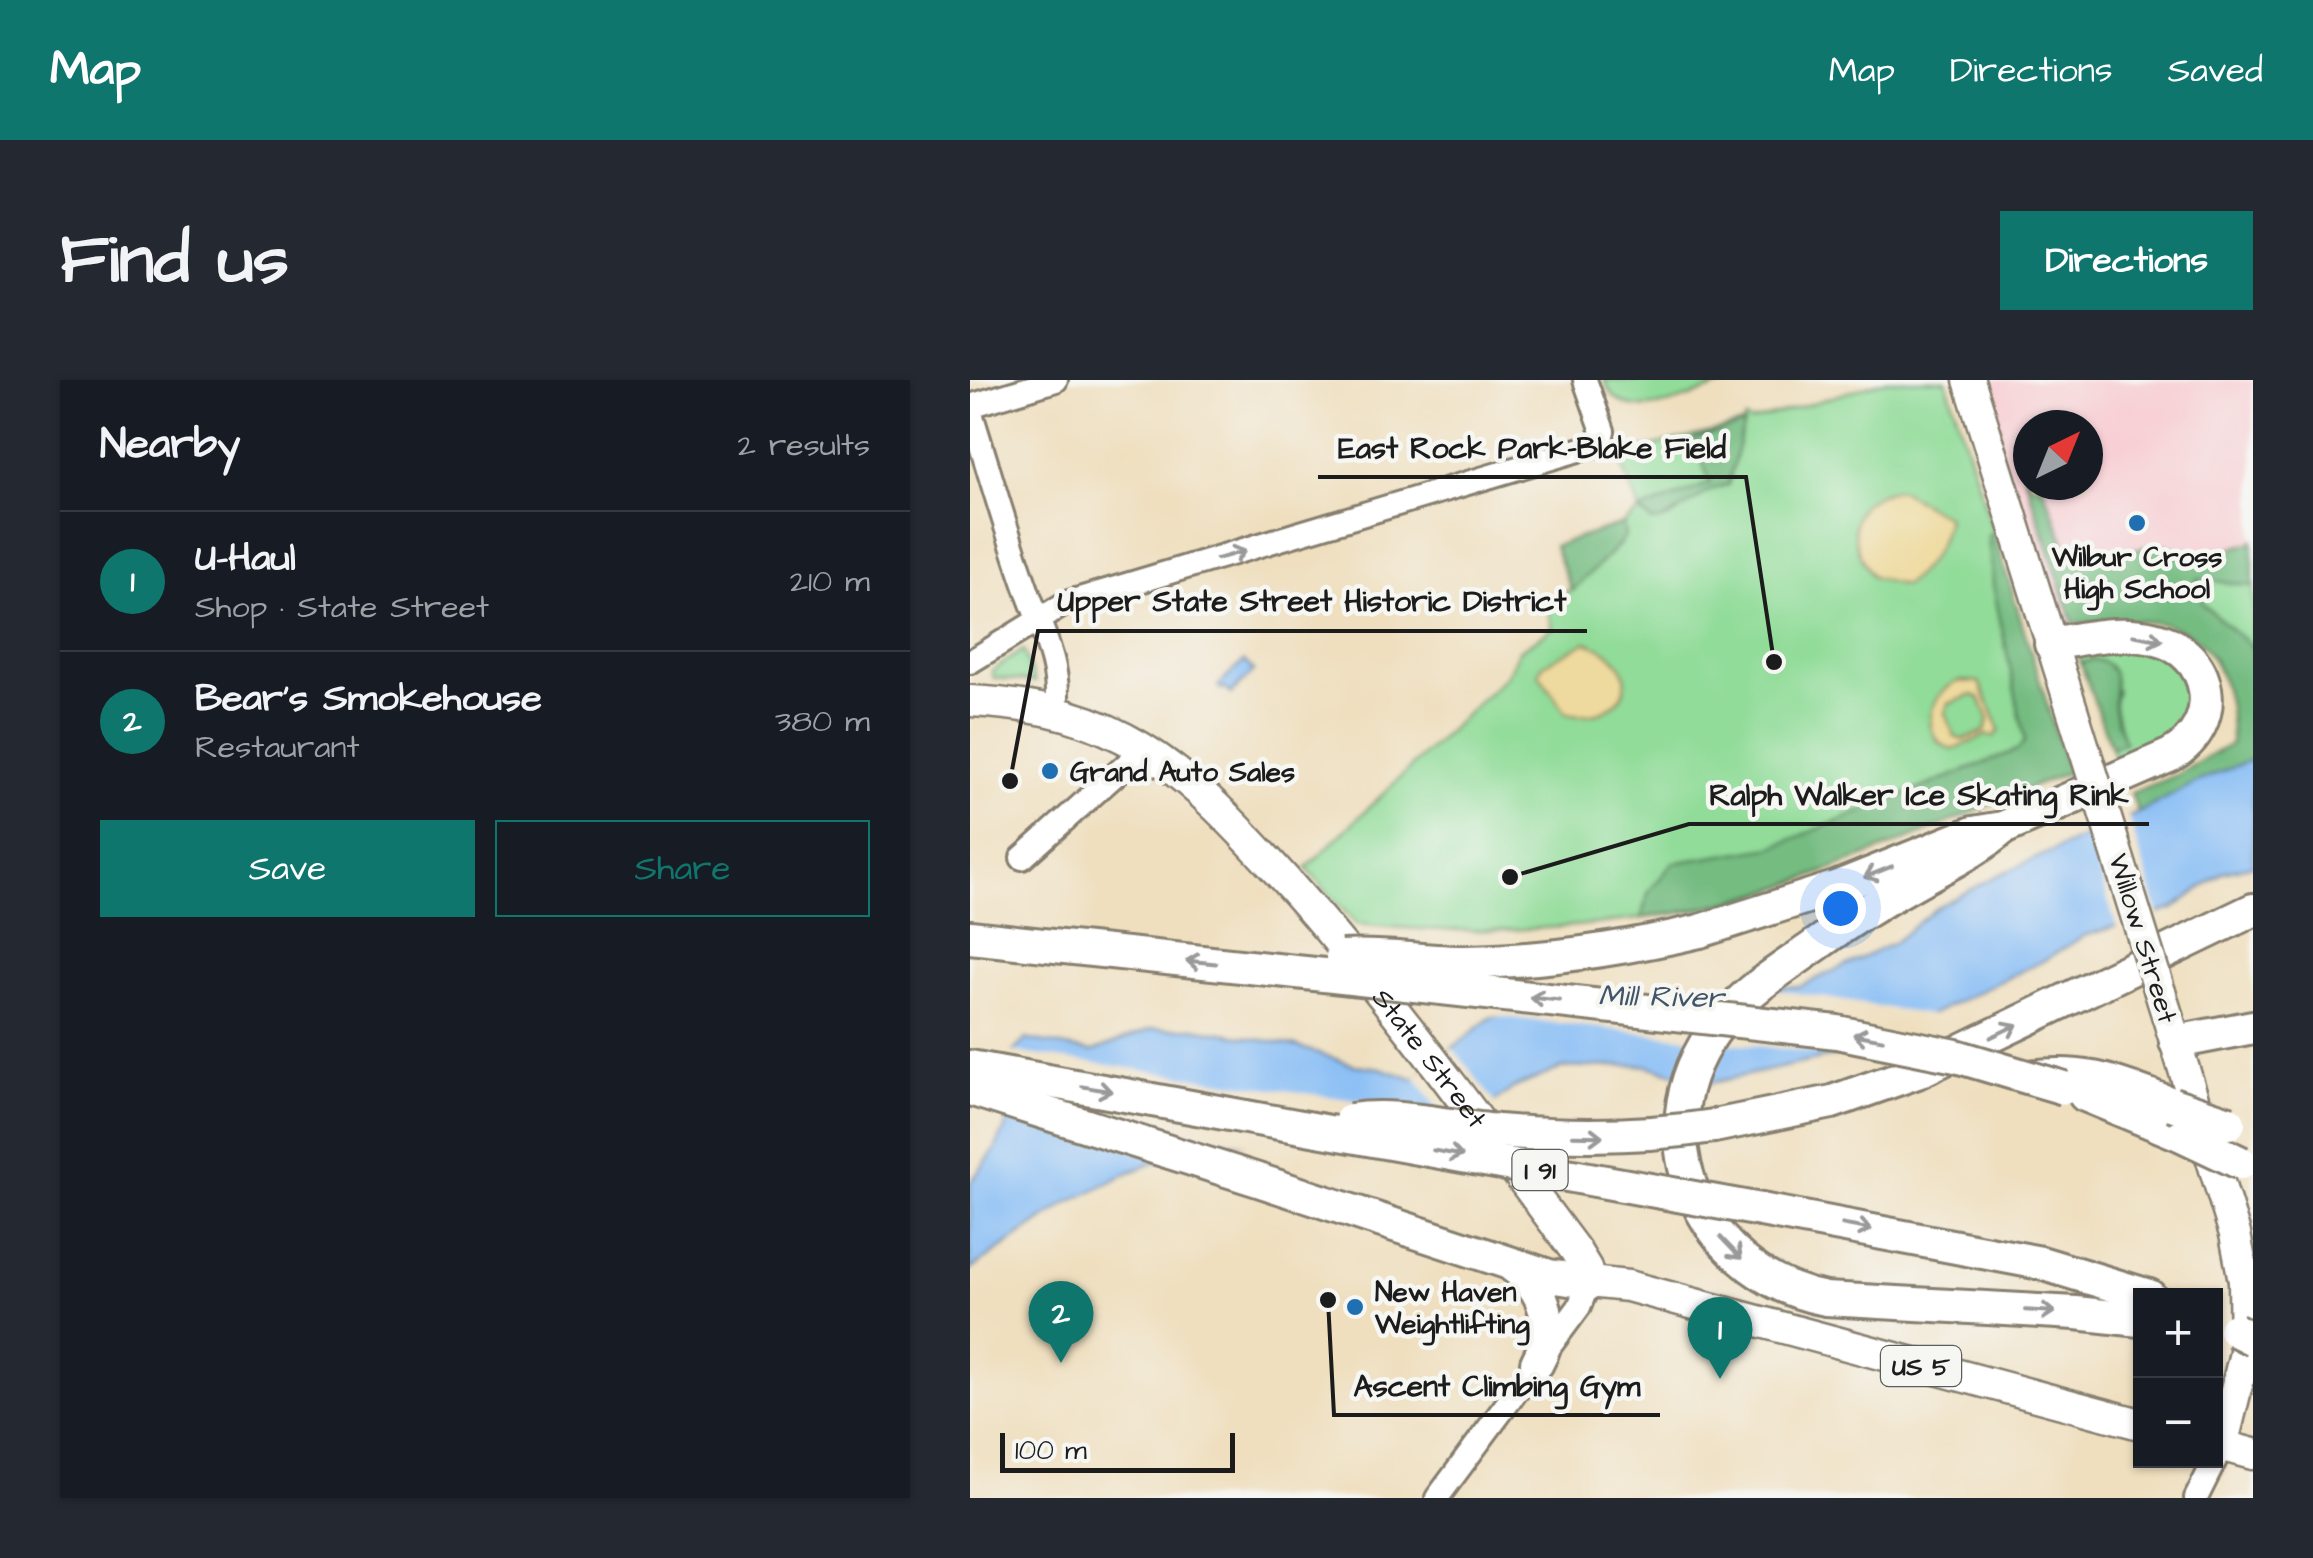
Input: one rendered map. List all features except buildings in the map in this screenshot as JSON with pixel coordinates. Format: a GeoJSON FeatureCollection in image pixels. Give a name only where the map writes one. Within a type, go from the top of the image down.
{"type":"FeatureCollection","features":[{"type":"Feature","properties":{"kind":"highway"},"geometry":{"type":"LineString","coordinates":[[1313,970],[1350,957],[1450,962],[1528,959],[1628,946],[1700,931],[1838,887],[1973,833],[2003,828],[2177,752],[2195,736],[2206,700],[2201,678],[2189,657],[2173,644],[2130,635],[2052,644]]}},
{"type":"Feature","properties":{"kind":"highway"},"geometry":{"type":"LineString","coordinates":[[2003,828],[1980,847],[1862,913],[1745,998],[1720,1024],[1696,1060],[1684,1095],[1681,1150],[1699,1206],[1733,1252],[1783,1287],[1826,1299],[2133,1319]]}},
{"type":"Feature","properties":{"kind":"highway"},"geometry":{"type":"LineString","coordinates":[[1318,1130],[1366,1118],[1578,1136],[1642,1135],[1806,1109],[1917,1072],[2253,910]]}},
{"type":"Feature","properties":{"kind":"highway"},"geometry":{"type":"LineString","coordinates":[[974,935],[1824,1030],[1918,1047],[2029,1076],[2064,1080],[2100,1078],[2241,1128]]}},
{"type":"Feature","properties":{"kind":"highway"},"geometry":{"type":"LineString","coordinates":[[2176,1042],[2253,1028]]}},
{"type":"Feature","properties":{"kind":"highway"},"geometry":{"type":"LineString","coordinates":[[2064,1080],[2247,1166]]}},
{"type":"Feature","properties":{"kind":"highway"},"geometry":{"type":"LineString","coordinates":[[984,1081],[1258,1180],[1549,1276],[1589,1282]]}},
{"type":"Feature","properties":{"kind":"highway","name":"I 91"},"geometry":{"type":"LineString","coordinates":[[984,1081],[1318,1130],[1761,1210],[2041,1263],[2133,1291]]}},
{"type":"Feature","properties":{"kind":"highway"},"geometry":{"type":"LineString","coordinates":[[1504,1261],[1529,1278],[1544,1303],[1547,1336],[1537,1363]]}},
{"type":"Feature","properties":{"kind":"main road","name":"Willow Street"},"geometry":{"type":"LineString","coordinates":[[1969,380],[2231,1220],[2244,1282],[2245,1352],[2223,1431]]}},
{"type":"Feature","properties":{"kind":"main road","name":"State Street"},"geometry":{"type":"LineString","coordinates":[[970,701],[1056,710],[1107,729],[1144,750],[1220,812],[1360,967],[1575,1250],[1589,1282]]}},
{"type":"Feature","properties":{"kind":"main road","name":"US 5"},"geometry":{"type":"LineString","coordinates":[[1589,1282],[1628,1286],[2133,1422]]}},
{"type":"Feature","properties":{"kind":"main road"},"geometry":{"type":"LineString","coordinates":[[2223,1446],[2253,1454]]}},
{"type":"Feature","properties":{"kind":"street"},"geometry":{"type":"LineString","coordinates":[[1056,380],[972,421],[1027,592],[1048,638],[1056,677],[1056,710]]}},
{"type":"Feature","properties":{"kind":"street"},"geometry":{"type":"LineString","coordinates":[[970,662],[1066,602],[1595,445],[1603,436],[1602,422],[1584,380]]}},
{"type":"Feature","properties":{"kind":"street"},"geometry":{"type":"LineString","coordinates":[[1022,858],[1144,750]]}},
{"type":"Feature","properties":{"kind":"street"},"geometry":{"type":"LineString","coordinates":[[1437,1498],[1584,1299],[1589,1282]]}},
{"type":"Feature","properties":{"kind":"street"},"geometry":{"type":"LineString","coordinates":[[2196,1498],[2209,1468]]}},
{"type":"Feature","properties":{"kind":"shaded area","name":"Wilbur Cross High School"},"geometry":{"type":"Polygon","coordinates":[[[1971,380],[2253,380],[2253,560],[2220,574],[2253,594],[2253,650],[2200,622],[2057,628],[1971,380]]]}},
{"type":"Feature","properties":{"kind":"green space"},"geometry":{"type":"Polygon","coordinates":[[[1604,380],[1722,380],[1724,385],[1674,402],[1640,407],[1613,395],[1604,380]]]}},
{"type":"Feature","properties":{"kind":"green space"},"geometry":{"type":"Polygon","coordinates":[[[1887,380],[1946,380],[2068,772],[1829,870],[1721,905],[1637,919],[1532,929],[1461,930],[1356,924],[1306,868],[1507,675],[1519,650],[1553,628],[1545,600],[1571,590],[1554,546],[1623,524],[1640,511],[1620,460],[1623,454],[1743,424],[1745,419],[1751,422],[1887,380]]]}},
{"type":"Feature","properties":{"kind":"green space"},"geometry":{"type":"Polygon","coordinates":[[[1744,424],[1728,485],[1707,492],[1662,521],[1652,522],[1640,511],[1710,483],[1694,439],[1744,424]]]}},
{"type":"Feature","properties":{"kind":"green space"},"geometry":{"type":"Polygon","coordinates":[[[2032,500],[2048,500],[2066,545],[2087,560],[2164,545],[2199,557],[2253,540],[2253,586],[2197,579],[2203,604],[2253,648],[2253,759],[2199,781],[2138,813],[2131,793],[2174,776],[2231,744],[2225,689],[2211,656],[2184,632],[2144,622],[2073,623],[2032,500]]]}},
{"type":"Feature","properties":{"kind":"green space"},"geometry":{"type":"Polygon","coordinates":[[[1623,524],[1625,536],[1620,544],[1572,591],[1554,546],[1623,524]]]}},
{"type":"Feature","properties":{"kind":"green space"},"geometry":{"type":"Polygon","coordinates":[[[1994,533],[2068,772],[1803,879],[1695,909],[1641,918],[1649,891],[1673,863],[1773,847],[2017,750],[2025,741],[1993,585],[1988,535],[1994,533]]]}},
{"type":"Feature","properties":{"kind":"green space"},"geometry":{"type":"Polygon","coordinates":[[[2197,578],[2253,586],[2253,648],[2203,604],[2197,578]]]}},
{"type":"Feature","properties":{"kind":"green space"},"geometry":{"type":"Polygon","coordinates":[[[2153,648],[2182,665],[2195,709],[2172,735],[2115,760],[2111,748],[2124,742],[2113,705],[2117,690],[2092,659],[2081,664],[2079,651],[2153,648]]]}},
{"type":"Feature","properties":{"kind":"green space"},"geometry":{"type":"Polygon","coordinates":[[[1023,650],[1035,682],[994,678],[992,671],[1023,650]]]}},
{"type":"Feature","properties":{"kind":"green space"},"geometry":{"type":"Polygon","coordinates":[[[2092,659],[2107,665],[2114,675],[2115,713],[2125,742],[2111,748],[2081,664],[2092,659]]]}},
{"type":"Feature","properties":{"kind":"sand"},"geometry":{"type":"Polygon","coordinates":[[[1898,489],[1947,517],[1933,556],[1904,586],[1872,577],[1854,535],[1859,511],[1867,502],[1898,489]]]}},
{"type":"Feature","properties":{"kind":"sand"},"geometry":{"type":"Polygon","coordinates":[[[1586,642],[1607,652],[1620,665],[1624,691],[1604,711],[1587,715],[1566,713],[1539,674],[1542,665],[1586,642]]]}},
{"type":"Feature","properties":{"kind":"sand"},"geometry":{"type":"Polygon","coordinates":[[[1960,681],[1979,682],[2000,730],[1994,737],[1986,735],[1953,750],[1941,744],[1934,735],[1931,714],[1949,686],[1960,681]],[[1972,695],[1948,704],[1945,713],[1955,737],[1963,740],[1985,731],[1989,720],[1980,698],[1972,695]]]}},
{"type":"Feature","properties":{"kind":"water"},"geometry":{"type":"Polygon","coordinates":[[[1244,661],[1254,671],[1231,694],[1225,688],[1222,690],[1218,686],[1244,661]]]}},
{"type":"Feature","properties":{"kind":"water","name":"Mill River"},"geometry":{"type":"Polygon","coordinates":[[[2253,759],[2253,865],[2223,872],[2173,909],[2084,936],[2045,960],[1853,1052],[1711,1083],[1643,1065],[1562,1068],[1513,1088],[1454,1133],[1201,1145],[1130,1172],[1064,1205],[970,1270],[970,1183],[994,1151],[1006,1126],[1012,1053],[1026,1039],[1092,1052],[1151,1029],[1194,1028],[1296,1046],[1414,1079],[1490,1018],[1522,1009],[1696,986],[1799,987],[1892,944],[1936,908],[1996,876],[2253,759]]]}},
{"type":"Feature","properties":{"kind":"pier"},"geometry":{"type":"Polygon","coordinates":[[[2127,812],[2160,918],[2117,929],[2086,831],[2127,812]]]}},
{"type":"Feature","properties":{"kind":"pier"},"geometry":{"type":"Polygon","coordinates":[[[1587,975],[1772,989],[1936,1016],[1855,1057],[1486,1015],[1519,1005],[1543,977],[1587,975]]]}},
{"type":"Feature","properties":{"kind":"pier"},"geometry":{"type":"Polygon","coordinates":[[[1453,1048],[1496,1104],[1479,1117],[1439,1166],[1411,1170],[1368,1166],[1159,1128],[1157,1138],[1002,1113],[1008,1051],[1440,1112],[1415,1077],[1453,1048]]]}},
{"type":"Feature","properties":{"kind":"place","name":"Wilbur Cross High School"},"geometry":{"type":"Point","coordinates":[2137,523]}},
{"type":"Feature","properties":{"kind":"place","name":"East Rock Park-Blake Field"},"geometry":{"type":"Point","coordinates":[1774,662]}},
{"type":"Feature","properties":{"kind":"place","name":"Grand Auto Sales"},"geometry":{"type":"Point","coordinates":[1050,771]}},
{"type":"Feature","properties":{"kind":"place","name":"Upper State Street Historic District"},"geometry":{"type":"Point","coordinates":[1010,781]}},
{"type":"Feature","properties":{"kind":"place","name":"Ralph Walker Ice Skating Rink"},"geometry":{"type":"Point","coordinates":[1510,877]}},
{"type":"Feature","properties":{"kind":"place","name":"Ascent Climbing Gym"},"geometry":{"type":"Point","coordinates":[1328,1300]}},
{"type":"Feature","properties":{"kind":"place","name":"New Haven Weightlifting"},"geometry":{"type":"Point","coordinates":[1355,1307]}},
{"type":"Feature","properties":{"kind":"place","name":"Bear’s Smokehouse"},"geometry":{"type":"Point","coordinates":[1061,1363]}},
{"type":"Feature","properties":{"kind":"place","name":"U-Haul"},"geometry":{"type":"Point","coordinates":[1720,1379]}}]}
